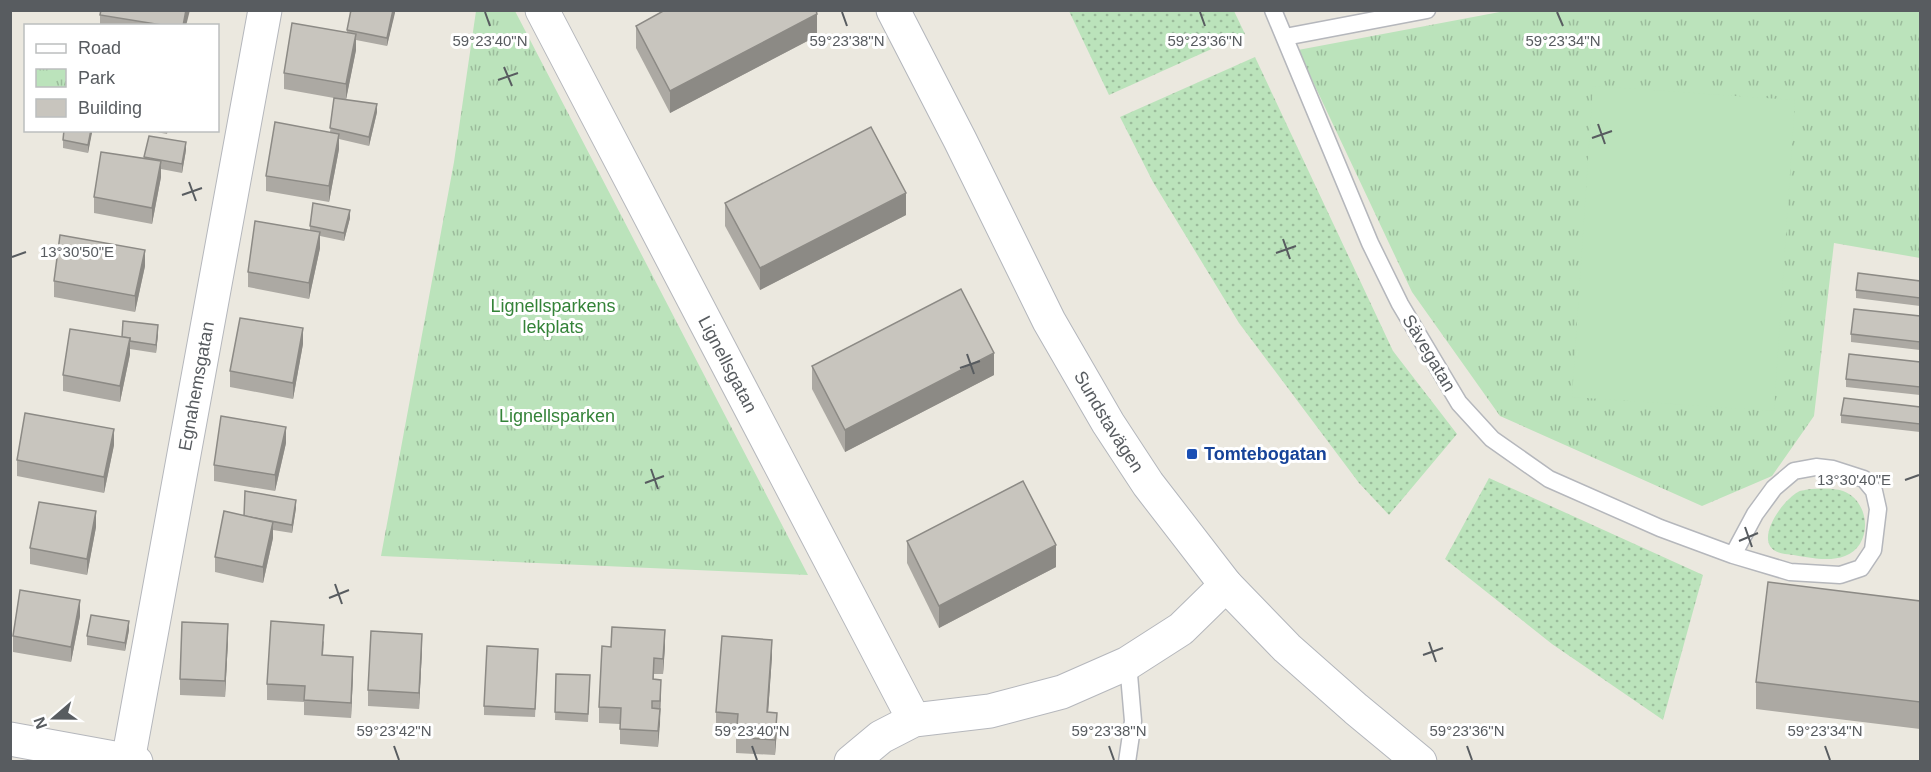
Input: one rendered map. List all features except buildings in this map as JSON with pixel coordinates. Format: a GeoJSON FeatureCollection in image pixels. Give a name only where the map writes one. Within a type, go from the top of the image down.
{"type":"FeatureCollection","features":[{"type":"Feature","properties":{"kind":"street","name":"Egnahemsgatan"},"geometry":{"type":"LineString","coordinates":[[128,761],[265,10]]}},
{"type":"Feature","properties":{"kind":"street","name":"Lignellsgatan"},"geometry":{"type":"LineString","coordinates":[[542,10],[914,720]]}},
{"type":"Feature","properties":{"kind":"street","name":"Sundstavägen"},"geometry":{"type":"LineString","coordinates":[[893,10],[1049,321],[1108,423],[1148,484],[1226,585],[1287,648],[1420,762]]}},
{"type":"Feature","properties":{"kind":"street"},"geometry":{"type":"LineString","coordinates":[[851,762],[881,737],[914,720],[1000,709],[1062,692],[1128,663],[1180,629],[1226,585]]}},
{"type":"Feature","properties":{"kind":"street"},"geometry":{"type":"LineString","coordinates":[[10,738],[136,762]]}},
{"type":"Feature","properties":{"kind":"lane","name":"Sävegatan"},"geometry":{"type":"LineString","coordinates":[[1273,10],[1370,243],[1400,304],[1459,403],[1492,439],[1549,479],[1660,528],[1733,555],[1790,572],[1840,575],[1861,568],[1874,550],[1878,509],[1874,491],[1864,479],[1833,469],[1816,467],[1794,471],[1774,488],[1755,514],[1733,555]]}},
{"type":"Feature","properties":{"kind":"lane"},"geometry":{"type":"LineString","coordinates":[[1285,37],[1427,10]]}},
{"type":"Feature","properties":{"kind":"lane"},"geometry":{"type":"LineString","coordinates":[[1127,762],[1133,721],[1128,663]]}},
{"type":"Feature","properties":{"kind":"green space","name":"Lignellsparken"},"geometry":{"type":"Polygon","coordinates":[[[476,11],[515,11],[808,575],[381,556],[454,162],[476,11]]]}},
{"type":"Feature","properties":{"kind":"green space"},"geometry":{"type":"Polygon","coordinates":[[[1069,11],[1234,11],[1245,34],[1109,95],[1069,11]]]}},
{"type":"Feature","properties":{"kind":"green space"},"geometry":{"type":"Polygon","coordinates":[[[1505,11],[1920,11],[1920,258],[1834,243],[1814,416],[1772,476],[1702,506],[1500,416],[1412,292],[1298,50],[1505,11]]]}},
{"type":"Feature","properties":{"kind":"green space"},"geometry":{"type":"Polygon","coordinates":[[[1255,57],[1393,351],[1457,434],[1389,515],[1359,483],[1239,323],[1153,182],[1120,117],[1255,57]]]}},
{"type":"Feature","properties":{"kind":"green space"},"geometry":{"type":"Polygon","coordinates":[[[1593,86],[1795,100],[1774,411],[1572,397],[1593,86]]]}},
{"type":"Feature","properties":{"kind":"green space"},"geometry":{"type":"Polygon","coordinates":[[[1489,478],[1703,575],[1663,720],[1552,644],[1445,559],[1489,478]]]}},
{"type":"Feature","properties":{"kind":"green space"},"geometry":{"type":"Polygon","coordinates":[[[1811,489],[1843,491],[1859,504],[1865,523],[1864,534],[1854,551],[1838,558],[1815,558],[1785,554],[1774,550],[1769,544],[1768,535],[1771,525],[1783,505],[1798,492],[1811,489]]]}},
{"type":"Feature","properties":{"kind":"place","name":"Tomtebogatan"},"geometry":{"type":"Point","coordinates":[1192,454]}},
{"type":"Feature","properties":{"kind":"park label","name":"Lignellsparkens lekplats"},"geometry":{"type":"Point","coordinates":[553,316]}}]}
